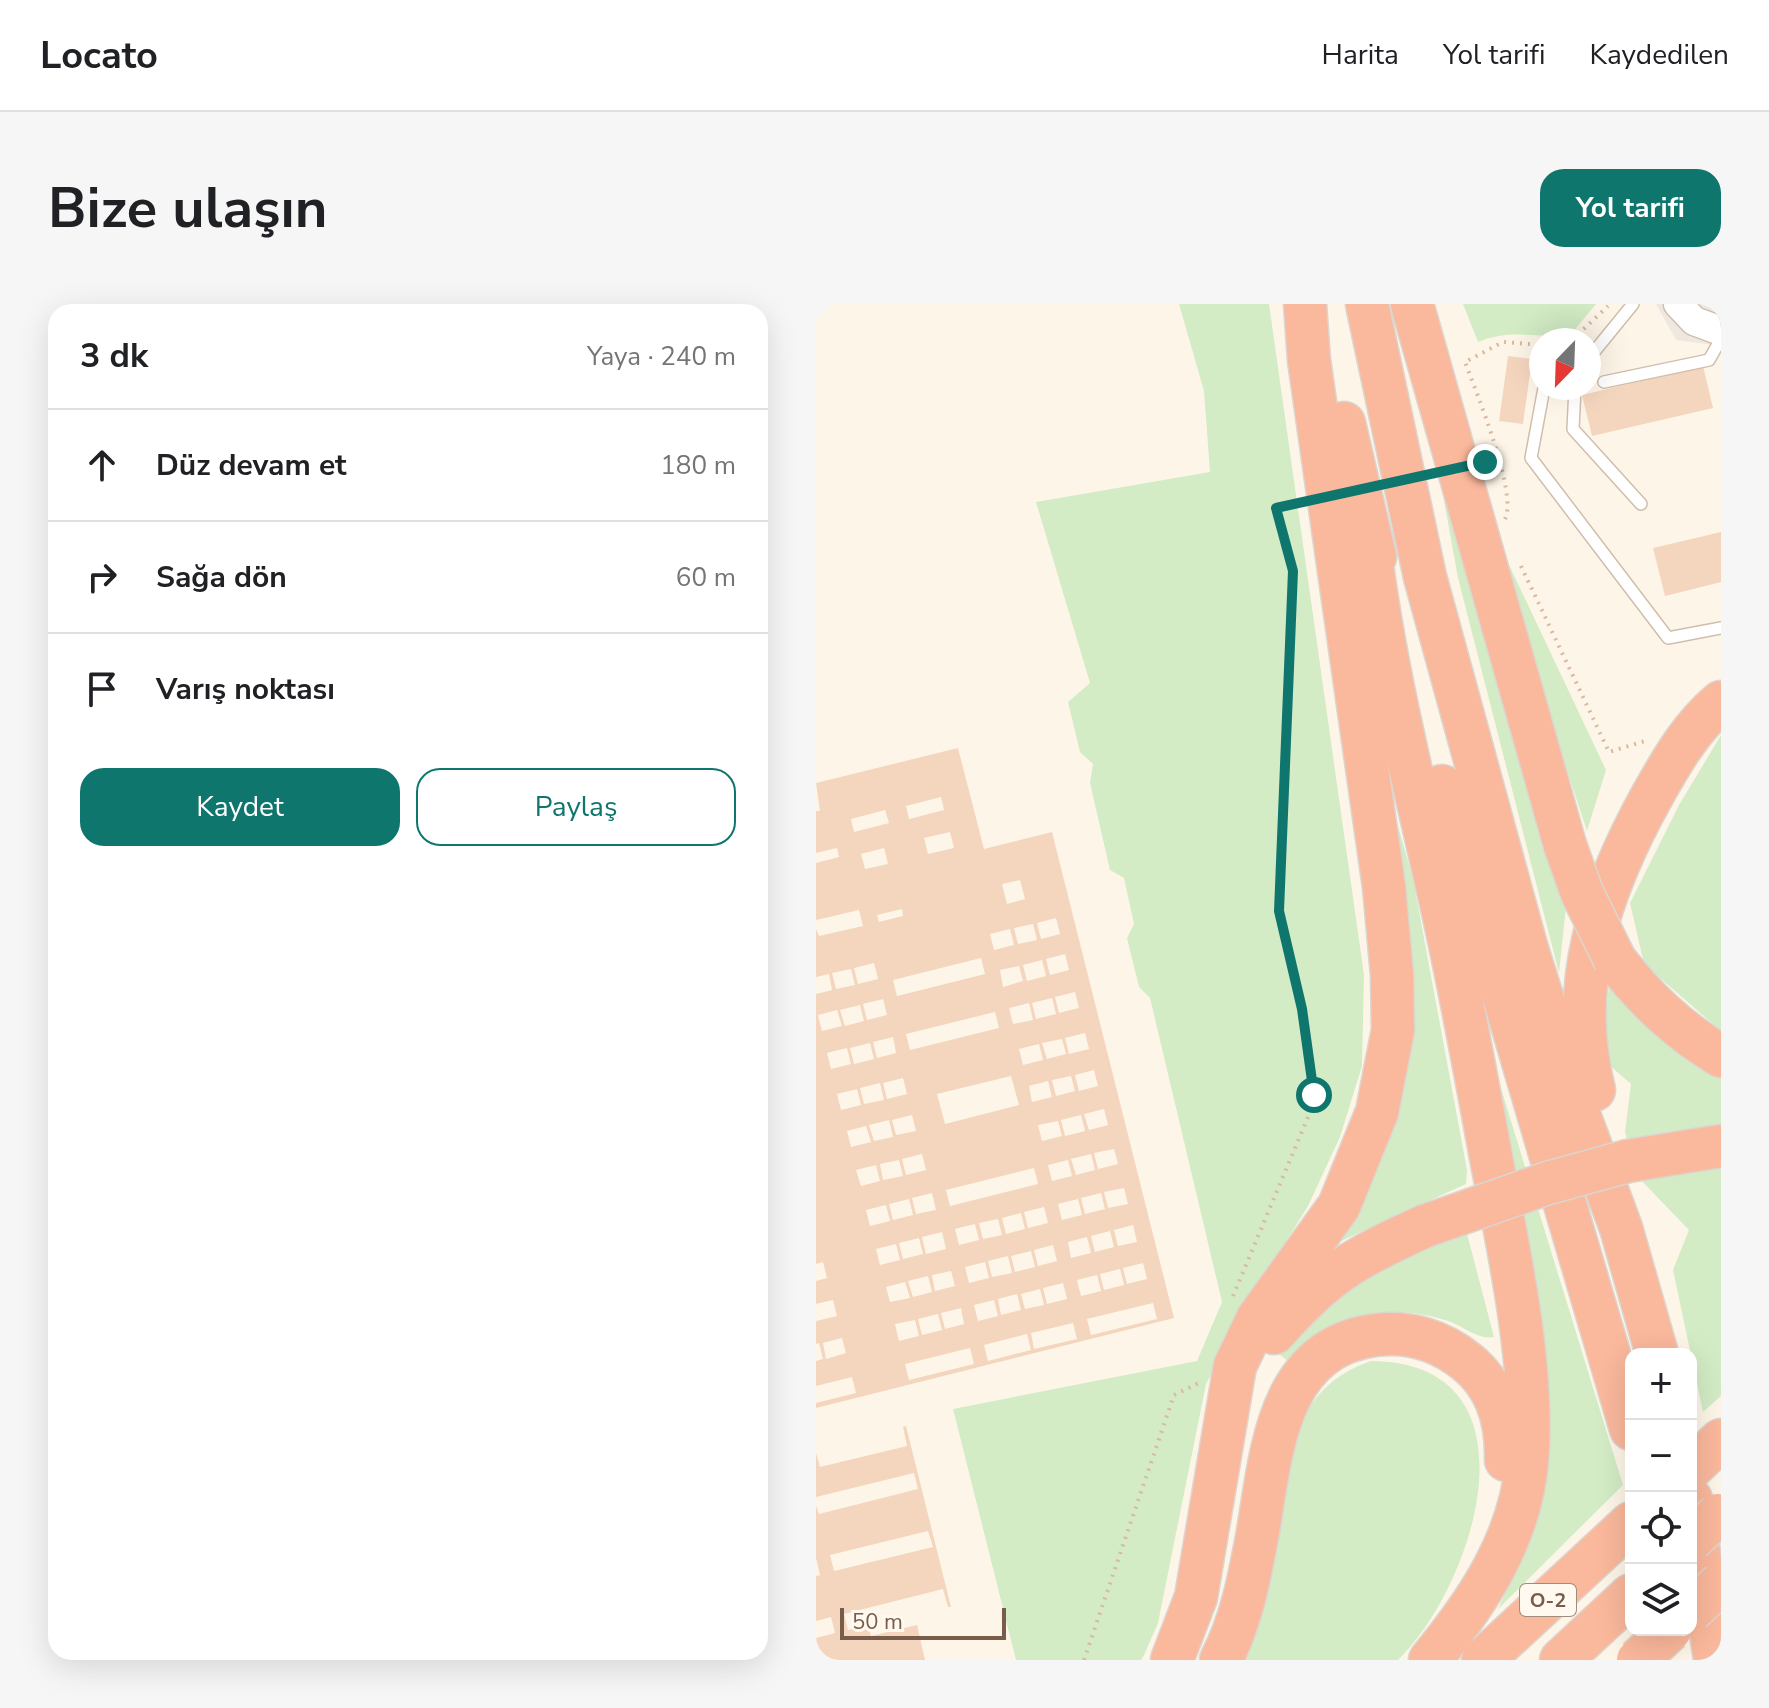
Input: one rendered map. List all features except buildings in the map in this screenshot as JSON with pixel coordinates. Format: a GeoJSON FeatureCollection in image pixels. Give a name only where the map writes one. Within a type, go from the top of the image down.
{"type":"FeatureCollection","features":[{"type":"Feature","properties":{"kind":"highway"},"geometry":{"type":"LineString","coordinates":[[1172,1660],[1196,1597],[1235,1366],[1258,1318],[1339,1206],[1360,1161],[1377,1112],[1393,1030],[1392,975],[1384,887],[1309,360],[1305,304]]}},
{"type":"Feature","properties":{"kind":"highway"},"geometry":{"type":"LineString","coordinates":[[1320,304],[1368,532],[1486,945],[1628,1420]]}},
{"type":"Feature","properties":{"kind":"highway"},"geometry":{"type":"LineString","coordinates":[[1367,304],[1425,577],[1518,915],[1578,1112],[1621,1228],[1655,1348]]}},
{"type":"Feature","properties":{"kind":"highway"},"geometry":{"type":"LineString","coordinates":[[1412,304],[1565,845],[1582,893],[1615,960],[1645,998],[1684,1033],[1721,1056]]}},
{"type":"Feature","properties":{"kind":"highway"},"geometry":{"type":"LineString","coordinates":[[1368,532],[1378,620],[1395,709],[1453,957],[1505,1230],[1527,1400],[1527,1463],[1521,1499],[1502,1557],[1457,1628],[1430,1660]]}},
{"type":"Feature","properties":{"kind":"highway"},"geometry":{"type":"LineString","coordinates":[[1621,1228],[1609,1150],[1590,1073],[1583,1019],[1589,951],[1608,883],[1633,831],[1677,753],[1721,702]]}},
{"type":"Feature","properties":{"kind":"highway"},"geometry":{"type":"LineString","coordinates":[[1220,1441],[1274,1333],[1333,1273],[1366,1252],[1425,1226],[1548,1183],[1628,1161],[1721,1146]]}},
{"type":"Feature","properties":{"kind":"highway"},"geometry":{"type":"LineString","coordinates":[[1221,1660],[1243,1603],[1264,1484],[1288,1398],[1300,1378],[1327,1354],[1360,1337],[1392,1333],[1418,1336],[1446,1347],[1469,1363],[1491,1390],[1504,1419],[1506,1469],[1504,1495],[1480,1590]]}},
{"type":"Feature","properties":{"kind":"highway"},"geometry":{"type":"LineString","coordinates":[[1705,1517],[1715,1660]]}},
{"type":"Feature","properties":{"kind":"highway","name":"O-2"},"geometry":{"type":"LineString","coordinates":[[1483,1660],[1622,1532]]}},
{"type":"Feature","properties":{"kind":"highway"},"geometry":{"type":"LineString","coordinates":[[1697,1605],[1721,1583]]}},
{"type":"Feature","properties":{"kind":"highway","name":"O-2"},"geometry":{"type":"LineString","coordinates":[[1561,1660],[1625,1601]]}},
{"type":"Feature","properties":{"kind":"highway"},"geometry":{"type":"LineString","coordinates":[[1638,1660],[1662,1636]]}},
{"type":"Feature","properties":{"kind":"highway"},"geometry":{"type":"LineString","coordinates":[[1668,1636],[1669,1660]]}},
{"type":"Feature","properties":{"kind":"street"},"geometry":{"type":"LineString","coordinates":[[1678,304],[1694,321],[1721,331]]}},
{"type":"Feature","properties":{"kind":"lane"},"geometry":{"type":"LineString","coordinates":[[1601,343],[1633,304]]}},
{"type":"Feature","properties":{"kind":"lane"},"geometry":{"type":"LineString","coordinates":[[1604,382],[1709,360],[1721,339]]}},
{"type":"Feature","properties":{"kind":"lane"},"geometry":{"type":"LineString","coordinates":[[1542,400],[1531,458],[1668,638],[1721,628]]}},
{"type":"Feature","properties":{"kind":"lane"},"geometry":{"type":"LineString","coordinates":[[1574,400],[1573,429],[1641,504]]}},
{"type":"Feature","properties":{"kind":"path"},"geometry":{"type":"LineString","coordinates":[[1585,328],[1610,304]]}},
{"type":"Feature","properties":{"kind":"path"},"geometry":{"type":"LineString","coordinates":[[1502,525],[1509,511],[1499,457],[1465,362],[1503,342],[1529,344]]}},
{"type":"Feature","properties":{"kind":"path"},"geometry":{"type":"LineString","coordinates":[[1229,1308],[1311,1110],[1314,1095],[1302,1009],[1279,911],[1293,571],[1276,508],[1485,462]]}},
{"type":"Feature","properties":{"kind":"path"},"geometry":{"type":"LineString","coordinates":[[1515,553],[1609,752]]}},
{"type":"Feature","properties":{"kind":"path"},"geometry":{"type":"LineString","coordinates":[[1084,1660],[1174,1395],[1206,1376]]}},
{"type":"Feature","properties":{"kind":"shaded area"},"geometry":{"type":"Polygon","coordinates":[[[1656,304],[1721,304],[1721,346],[1676,340],[1656,304]]]}},
{"type":"Feature","properties":{"kind":"green space"},"geometry":{"type":"Polygon","coordinates":[[[1179,304],[1269,304],[1364,975],[1362,1066],[1340,1137],[1308,1206],[1253,1295],[1206,1384],[1158,1623],[1144,1655],[1141,1660],[1016,1660],[953,1409],[1197,1361],[1222,1302],[1150,998],[1139,987],[1127,938],[1134,924],[1124,878],[1110,870],[1090,783],[1093,764],[1080,752],[1068,702],[1090,683],[1036,502],[1210,472],[1204,391],[1179,304]]]}},
{"type":"Feature","properties":{"kind":"green space"},"geometry":{"type":"Polygon","coordinates":[[[1463,304],[1596,304],[1576,328],[1529,328],[1529,335],[1502,336],[1478,342],[1463,304]]]}},
{"type":"Feature","properties":{"kind":"green space"},"geometry":{"type":"Polygon","coordinates":[[[1475,493],[1606,770],[1587,831],[1475,493]]]}},
{"type":"Feature","properties":{"kind":"green space"},"geometry":{"type":"Polygon","coordinates":[[[1443,495],[1566,907],[1559,973],[1458,578],[1443,495]]]}},
{"type":"Feature","properties":{"kind":"green space"},"geometry":{"type":"Polygon","coordinates":[[[1721,735],[1721,1031],[1644,964],[1630,903],[1679,805],[1721,735]]]}},
{"type":"Feature","properties":{"kind":"green space"},"geometry":{"type":"Polygon","coordinates":[[[1382,770],[1413,879],[1467,1170],[1466,1184],[1328,1247],[1367,1192],[1382,770]]]}},
{"type":"Feature","properties":{"kind":"green space"},"geometry":{"type":"Polygon","coordinates":[[[1609,983],[1646,1026],[1721,1077],[1721,1127],[1627,1140],[1625,1132],[1631,1084],[1609,1065],[1604,1040],[1609,983]]]}},
{"type":"Feature","properties":{"kind":"green space"},"geometry":{"type":"Polygon","coordinates":[[[1499,1082],[1623,1485],[1498,1609],[1515,1572],[1493,1084],[1499,1082]]]}},
{"type":"Feature","properties":{"kind":"green space"},"geometry":{"type":"Polygon","coordinates":[[[1721,1163],[1721,1396],[1703,1412],[1697,1384],[1697,1348],[1689,1348],[1673,1270],[1689,1230],[1636,1175],[1721,1163]]]}},
{"type":"Feature","properties":{"kind":"green space"},"geometry":{"type":"Polygon","coordinates":[[[1466,1230],[1494,1337],[1476,1335],[1448,1321],[1425,1315],[1382,1313],[1343,1323],[1306,1345],[1288,1361],[1279,1354],[1298,1331],[1358,1277],[1466,1230]]]}},
{"type":"Feature","properties":{"kind":"green space"},"geometry":{"type":"Polygon","coordinates":[[[1371,1361],[1425,1371],[1459,1397],[1476,1436],[1479,1482],[1470,1532],[1451,1581],[1427,1625],[1398,1660],[1240,1660],[1299,1423],[1313,1402],[1337,1378],[1371,1361]]]}},
{"type":"Feature","properties":{"kind":"route"},"geometry":{"type":"LineString","coordinates":[[1314,1095],[1302,1009],[1279,911],[1293,571],[1276,508],[1485,462]]}}]}
